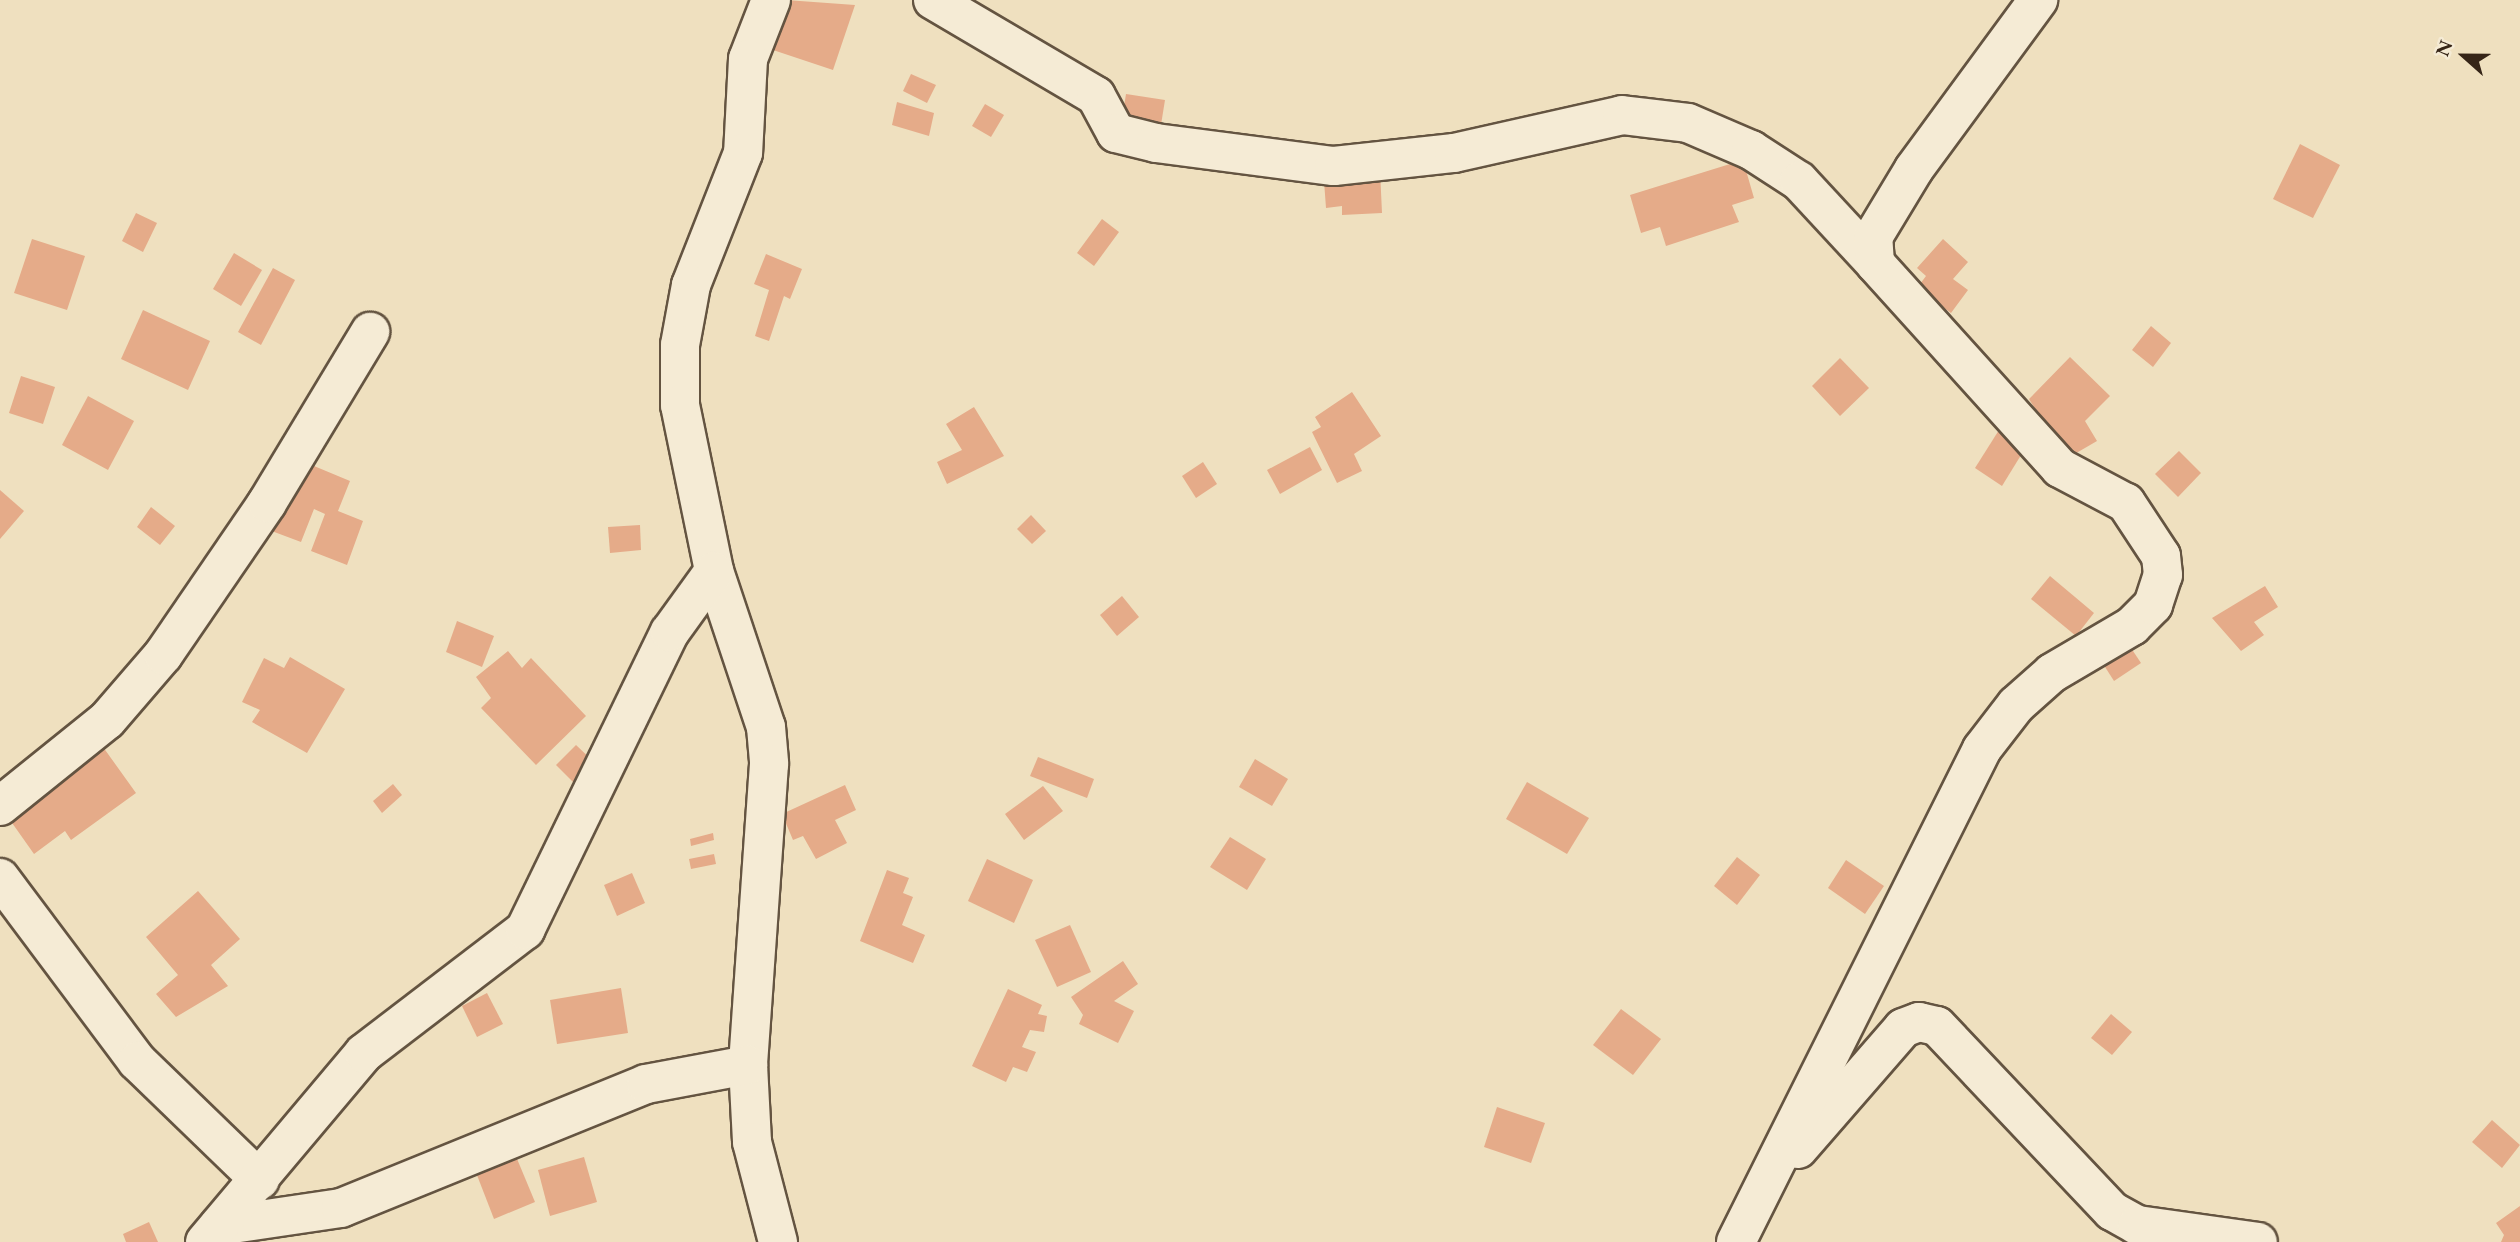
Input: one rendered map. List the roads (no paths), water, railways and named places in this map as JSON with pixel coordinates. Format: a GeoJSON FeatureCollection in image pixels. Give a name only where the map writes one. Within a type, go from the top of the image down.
{"type":"FeatureCollection","features":[{"type":"Feature","properties":{"kind":"street"},"geometry":{"type":"LineString","coordinates":[[771,0],[748,59],[743,153],[691,285],[680,345],[680,405],[715,571],[752,674],[769,764],[748,1065],[752,1142],[778,1242]]}},
{"type":"Feature","properties":{"kind":"street"},"geometry":{"type":"LineString","coordinates":[[933,0],[1097,96],[1116,133],[1156,143],[1334,166],[1454,153],[1622,115],[1688,123],[1751,150],[1799,181],[2060,468],[2126,503],[2161,556],[2163,575],[2153,605],[2132,626],[2052,673],[2015,705],[1982,749],[1767,1185],[1736,1242]]}},
{"type":"Feature","properties":{"kind":"street"},"geometry":{"type":"LineString","coordinates":[[1875,263],[1874,237],[1914,169],[2038,0]]}},
{"type":"Feature","properties":{"kind":"street"},"geometry":{"type":"LineString","coordinates":[[0,806],[107,720],[163,654],[267,503],[370,332]]}},
{"type":"Feature","properties":{"kind":"street"},"geometry":{"type":"LineString","coordinates":[[212,1234],[364,1053],[525,930],[670,632],[715,571]]}},
{"type":"Feature","properties":{"kind":"street"},"geometry":{"type":"LineString","coordinates":[[0,878],[137,1061],[260,1180]]}},
{"type":"Feature","properties":{"kind":"street"},"geometry":{"type":"LineString","coordinates":[[1767,1185],[1903,1028],[1919,1022],[1937,1027],[2112,1210],[2137,1225],[2258,1242]]}},
{"type":"Feature","properties":{"kind":"street"},"geometry":{"type":"LineString","coordinates":[[212,1234],[341,1208],[646,1084],[748,1065]]}}]}
